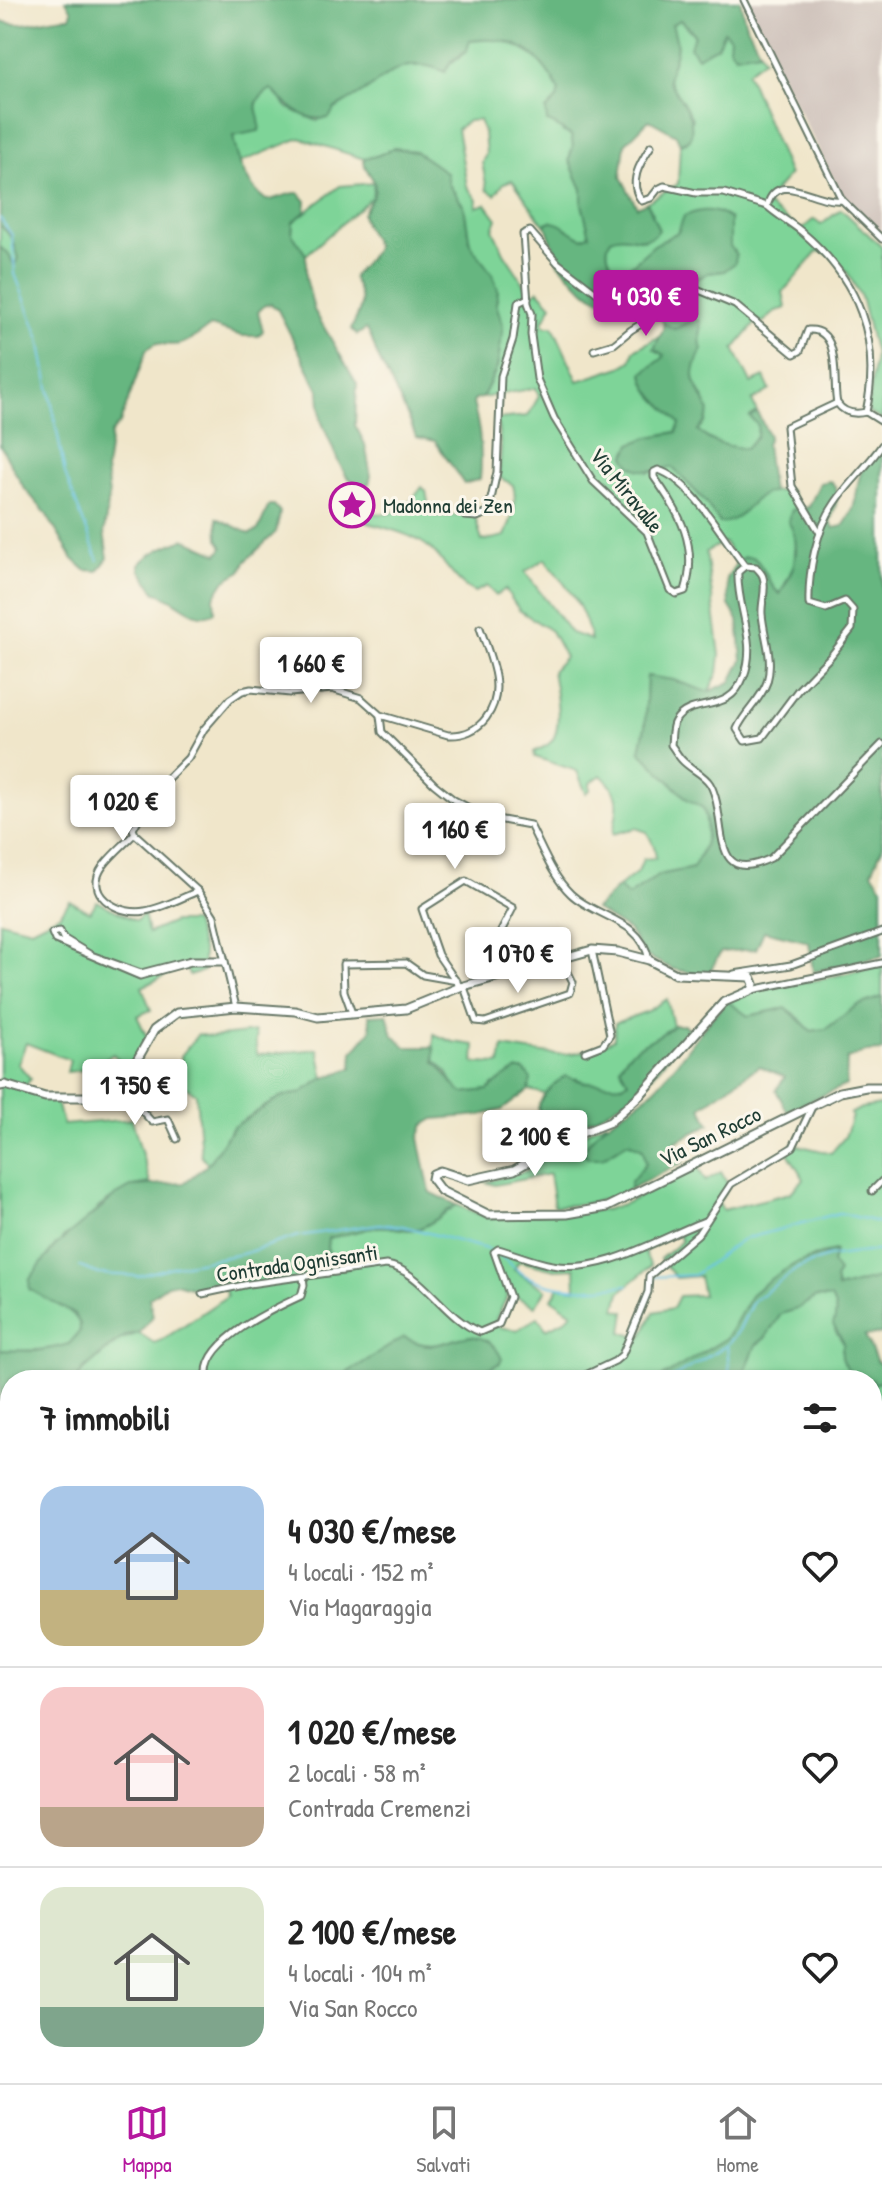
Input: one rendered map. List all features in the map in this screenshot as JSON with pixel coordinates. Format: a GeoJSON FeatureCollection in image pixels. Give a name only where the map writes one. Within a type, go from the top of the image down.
{"type":"FeatureCollection","features":[{"type":"Feature","properties":{"kind":"street"},"geometry":{"type":"LineString","coordinates":[[744,0],[842,200],[882,239]]}},
{"type":"Feature","properties":{"kind":"street"},"geometry":{"type":"LineString","coordinates":[[651,146],[635,173],[637,195],[642,201],[651,198],[664,186],[696,193],[724,193],[767,206],[801,231],[852,288],[863,318],[872,373],[866,412]]}},
{"type":"Feature","properties":{"kind":"street"},"geometry":{"type":"LineString","coordinates":[[767,206],[770,194],[780,188],[790,188],[831,201],[842,200]]}},
{"type":"Feature","properties":{"kind":"street","name":"Via Miravalle"},"geometry":{"type":"LineString","coordinates":[[654,296],[619,301],[597,293],[558,263],[535,235],[526,232],[522,239],[537,379],[554,418],[593,481],[647,532],[670,590],[680,595],[685,591],[690,573],[689,548],[683,521],[654,477],[654,472],[658,470],[670,475],[713,518],[745,566]]}},
{"type":"Feature","properties":{"kind":"street"},"geometry":{"type":"LineString","coordinates":[[594,350],[614,344],[656,315],[654,296],[699,290],[750,315],[794,354],[800,351],[808,330],[820,333],[827,340],[837,368],[837,403],[846,412],[866,412],[882,422]]}},
{"type":"Feature","properties":{"kind":"street"},"geometry":{"type":"LineString","coordinates":[[465,516],[477,517],[489,508],[497,472],[501,376],[513,339],[518,303],[528,298]]}},
{"type":"Feature","properties":{"kind":"street"},"geometry":{"type":"LineString","coordinates":[[821,534],[792,486],[786,427],[837,403]]}},
{"type":"Feature","properties":{"kind":"street"},"geometry":{"type":"LineString","coordinates":[[882,445],[832,506],[808,580],[809,604],[826,609],[845,601],[853,610],[852,629],[798,690],[762,738],[745,741],[737,729],[743,714],[757,700],[767,683],[770,662],[762,616],[763,577],[756,567],[745,566],[738,572],[737,583],[750,658],[743,680],[732,695],[718,704],[692,708],[680,715],[673,723],[671,745],[682,760],[708,781],[717,800],[724,850],[731,862],[740,867],[755,866],[771,858],[882,744]]}},
{"type":"Feature","properties":{"kind":"street"},"geometry":{"type":"LineString","coordinates":[[236,1007],[214,916],[198,891],[133,829],[153,793],[188,758],[204,729],[239,693],[251,689],[290,693],[332,689],[361,698],[380,715],[448,735],[460,736],[481,726],[495,707],[496,688],[495,669],[480,628]]}},
{"type":"Feature","properties":{"kind":"street"},"geometry":{"type":"LineString","coordinates":[[380,715],[382,732],[454,800],[486,817],[530,825],[559,881],[572,896],[624,923],[635,933],[649,960]]}},
{"type":"Feature","properties":{"kind":"street"},"geometry":{"type":"LineString","coordinates":[[135,834],[99,872],[98,888],[110,907],[127,912],[145,911],[198,891]]}},
{"type":"Feature","properties":{"kind":"street"},"geometry":{"type":"LineString","coordinates":[[506,976],[493,947],[513,908],[466,881],[422,909],[438,955],[460,985],[476,1021],[485,1022],[570,993],[573,982],[560,958]]}},
{"type":"Feature","properties":{"kind":"street"},"geometry":{"type":"LineString","coordinates":[[60,931],[63,938],[91,955],[141,973],[192,960],[225,961],[191,962],[140,976],[55,940],[52,933],[60,931]]}},
{"type":"Feature","properties":{"kind":"street"},"geometry":{"type":"LineString","coordinates":[[727,976],[791,965],[882,932]]}},
{"type":"Feature","properties":{"kind":"street"},"geometry":{"type":"LineString","coordinates":[[585,1052],[603,1045],[610,1035],[592,950]]}},
{"type":"Feature","properties":{"kind":"street"},"geometry":{"type":"LineString","coordinates":[[0,1086],[45,1097],[88,1097],[111,1091],[129,1074],[154,1030],[177,1013],[236,1007],[295,1011],[318,1017],[406,1009],[460,985],[506,976],[592,950],[618,952],[649,960],[676,974],[751,977],[754,984],[752,990]]}},
{"type":"Feature","properties":{"kind":"street"},"geometry":{"type":"LineString","coordinates":[[352,1013],[344,991],[343,964],[406,963],[423,975],[460,985]]}},
{"type":"Feature","properties":{"kind":"street"},"geometry":{"type":"LineString","coordinates":[[752,990],[882,963]]}},
{"type":"Feature","properties":{"kind":"street","name":"Via San Rocco"},"geometry":{"type":"LineString","coordinates":[[752,990],[724,1002],[641,1094],[610,1122],[569,1138],[514,1170],[468,1180],[440,1171],[433,1174],[432,1179],[441,1191],[489,1215],[567,1214],[607,1207],[840,1092],[882,1087]]}},
{"type":"Feature","properties":{"kind":"street"},"geometry":{"type":"LineString","coordinates":[[111,1091],[133,1101],[152,1122],[168,1119],[177,1139]]}},
{"type":"Feature","properties":{"kind":"street"},"geometry":{"type":"LineString","coordinates":[[596,1370],[622,1355],[648,1292],[649,1276],[698,1234],[731,1184],[793,1147],[812,1107]]}},
{"type":"Feature","properties":{"kind":"street"},"geometry":{"type":"LineString","coordinates":[[872,1191],[882,1181]]}},
{"type":"Feature","properties":{"kind":"street","name":"Contrada Ognissanti"},"geometry":{"type":"LineString","coordinates":[[202,1294],[386,1265],[402,1267],[444,1309],[468,1328],[480,1332],[499,1324],[510,1297],[494,1252],[498,1249],[554,1266],[597,1263],[637,1251],[707,1220]]}},
{"type":"Feature","properties":{"kind":"street"},"geometry":{"type":"LineString","coordinates":[[207,1370],[216,1352],[243,1326],[301,1296],[303,1277]]}},
{"type":"Feature","properties":{"kind":"shaded area"},"geometry":{"type":"Polygon","coordinates":[[[743,0],[882,0],[882,236],[843,198],[743,0]]]}},
{"type":"Feature","properties":{"kind":"green space"},"geometry":{"type":"Polygon","coordinates":[[[66,0],[740,0],[745,22],[760,51],[735,55],[729,47],[730,37],[724,31],[717,46],[697,57],[690,47],[694,35],[689,27],[680,20],[672,24],[676,48],[668,80],[689,115],[690,139],[680,144],[676,135],[649,120],[625,144],[621,177],[637,207],[647,202],[659,230],[648,238],[624,236],[611,239],[607,251],[616,269],[627,269],[654,245],[678,232],[684,216],[708,211],[730,219],[730,246],[736,255],[735,263],[724,271],[708,273],[676,291],[621,295],[614,303],[590,294],[576,282],[558,262],[546,223],[560,224],[582,238],[590,235],[582,204],[582,189],[569,160],[573,146],[571,135],[547,122],[546,110],[557,99],[559,90],[551,76],[534,56],[513,44],[470,41],[466,52],[451,61],[445,72],[420,65],[401,68],[335,108],[329,118],[304,115],[271,89],[256,104],[259,131],[233,136],[237,154],[247,179],[266,200],[299,193],[306,201],[305,212],[293,222],[292,234],[306,255],[306,278],[314,310],[357,384],[355,425],[365,444],[371,476],[369,484],[358,485],[347,477],[321,420],[319,390],[278,310],[271,304],[265,305],[258,312],[263,331],[258,336],[242,336],[211,326],[186,342],[173,345],[157,343],[147,349],[120,423],[111,433],[106,470],[109,496],[104,532],[108,558],[98,571],[85,570],[73,559],[45,512],[24,488],[0,445],[0,247],[14,265],[19,258],[11,235],[0,225],[0,20],[25,24],[70,17],[72,11],[66,0]]]}},
{"type":"Feature","properties":{"kind":"green space"},"geometry":{"type":"Polygon","coordinates":[[[680,20],[694,35],[720,37],[724,30],[730,37],[735,55],[760,51],[764,59],[747,72],[789,175],[764,203],[801,230],[814,219],[821,225],[841,209],[882,247],[882,420],[868,412],[875,354],[861,297],[847,272],[831,255],[818,251],[783,292],[786,308],[762,323],[758,320],[734,349],[751,383],[764,377],[770,390],[752,401],[757,412],[750,417],[758,425],[757,437],[745,449],[713,441],[697,430],[704,399],[692,377],[701,330],[678,329],[662,321],[658,316],[660,306],[656,294],[676,291],[708,273],[724,271],[736,255],[730,246],[730,219],[682,225],[678,232],[627,269],[616,269],[611,262],[607,251],[611,239],[617,235],[644,240],[653,213],[647,202],[678,184],[680,144],[687,142],[692,118],[668,80],[676,48],[672,24],[680,20]]]}},
{"type":"Feature","properties":{"kind":"green space"},"geometry":{"type":"Polygon","coordinates":[[[498,39],[519,47],[541,63],[559,90],[557,99],[546,110],[563,132],[571,135],[573,146],[569,160],[582,189],[582,204],[590,235],[582,238],[551,221],[546,223],[546,227],[512,180],[504,183],[495,195],[487,190],[482,162],[486,154],[484,133],[479,120],[468,121],[457,129],[467,186],[477,200],[476,207],[486,204],[497,219],[493,229],[504,253],[531,294],[538,290],[552,305],[543,322],[545,326],[553,326],[578,381],[621,367],[631,361],[634,350],[660,336],[654,349],[664,355],[663,359],[643,373],[645,382],[653,396],[680,424],[676,432],[665,434],[648,472],[672,467],[704,500],[720,523],[765,492],[790,490],[801,510],[794,532],[795,563],[780,594],[753,557],[737,562],[724,542],[706,552],[720,655],[718,673],[708,693],[673,680],[647,677],[645,727],[640,751],[687,799],[703,808],[707,832],[693,868],[659,875],[628,896],[618,887],[638,872],[643,859],[656,858],[647,832],[636,828],[613,834],[618,802],[614,790],[601,775],[590,783],[590,790],[586,793],[577,771],[535,757],[534,752],[551,742],[557,727],[558,708],[552,671],[565,657],[551,631],[519,610],[505,589],[496,596],[487,586],[475,592],[468,589],[436,554],[417,539],[366,522],[365,513],[385,514],[404,508],[422,487],[426,491],[430,513],[439,517],[474,513],[482,541],[505,536],[514,510],[513,485],[499,477],[501,449],[497,419],[528,416],[539,396],[535,388],[482,398],[497,368],[503,326],[496,304],[498,290],[470,244],[458,198],[449,184],[447,173],[415,151],[393,148],[364,159],[300,138],[239,163],[232,136],[260,125],[257,104],[271,89],[288,108],[317,121],[398,68],[452,62],[470,41],[498,39]],[[545,559],[525,572],[571,633],[591,640],[579,605],[545,559]]]}},
{"type":"Feature","properties":{"kind":"green space"},"geometry":{"type":"Polygon","coordinates":[[[393,148],[415,151],[447,173],[449,185],[464,206],[470,244],[492,274],[498,290],[496,304],[503,326],[497,368],[482,398],[475,399],[473,403],[480,441],[480,479],[464,484],[435,441],[416,437],[366,329],[357,335],[351,329],[361,304],[353,278],[375,249],[362,214],[375,190],[364,159],[393,148]]]}},
{"type":"Feature","properties":{"kind":"green space"},"geometry":{"type":"Polygon","coordinates":[[[374,183],[372,197],[306,255],[292,234],[293,222],[340,186],[374,183]]]}},
{"type":"Feature","properties":{"kind":"green space"},"geometry":{"type":"Polygon","coordinates":[[[0,225],[16,249],[19,258],[14,266],[9,255],[0,247],[0,225]]]}},
{"type":"Feature","properties":{"kind":"green space"},"geometry":{"type":"Polygon","coordinates":[[[694,319],[700,321],[702,349],[694,376],[709,412],[698,430],[714,442],[745,449],[757,437],[758,425],[750,417],[757,412],[769,436],[766,445],[772,492],[758,498],[728,522],[720,523],[704,500],[672,467],[639,470],[625,456],[631,444],[677,432],[680,424],[653,396],[643,373],[663,358],[664,355],[654,349],[663,323],[675,329],[694,319]]]}},
{"type":"Feature","properties":{"kind":"green space"},"geometry":{"type":"Polygon","coordinates":[[[882,447],[882,848],[872,872],[882,887],[882,956],[813,972],[809,942],[764,931],[756,949],[721,952],[712,972],[701,975],[673,969],[644,955],[629,931],[595,909],[618,887],[628,896],[659,875],[693,868],[706,840],[703,808],[687,799],[640,751],[645,727],[647,676],[673,680],[708,692],[731,682],[742,660],[738,620],[729,605],[727,578],[737,562],[753,557],[780,594],[795,558],[795,540],[788,521],[792,510],[809,507],[820,483],[830,481],[837,495],[830,523],[834,528],[843,526],[854,504],[863,467],[882,447]]]}},
{"type":"Feature","properties":{"kind":"green space"},"geometry":{"type":"Polygon","coordinates":[[[269,505],[274,505],[280,512],[276,532],[245,562],[241,571],[225,580],[214,597],[215,612],[200,615],[156,593],[140,569],[140,564],[150,555],[185,539],[218,554],[223,547],[218,539],[217,518],[250,534],[258,530],[269,505]]]}},
{"type":"Feature","properties":{"kind":"green space"},"geometry":{"type":"Polygon","coordinates":[[[70,901],[90,912],[97,901],[136,921],[144,913],[148,933],[174,922],[194,922],[203,953],[203,971],[190,976],[184,966],[142,987],[151,1010],[137,1016],[147,1037],[131,1071],[113,1054],[90,1069],[67,1072],[70,1060],[26,1043],[18,1064],[31,1079],[21,1090],[56,1098],[63,1125],[132,1119],[150,1183],[133,1186],[99,1207],[81,1227],[64,1237],[39,1268],[37,1293],[71,1313],[80,1327],[78,1335],[70,1343],[56,1348],[0,1350],[0,921],[31,929],[59,915],[70,901]]]}},
{"type":"Feature","properties":{"kind":"green space"},"geometry":{"type":"Polygon","coordinates":[[[882,965],[882,997],[857,1006],[826,1029],[811,1031],[794,1013],[779,1009],[748,1016],[727,1001],[745,988],[818,980],[882,965]]]}},
{"type":"Feature","properties":{"kind":"green space"},"geometry":{"type":"Polygon","coordinates":[[[882,997],[882,1051],[866,1052],[847,1059],[846,1085],[787,1111],[776,1090],[785,1077],[759,1066],[701,1107],[710,1124],[675,1142],[684,1162],[630,1189],[630,1183],[646,1163],[643,1149],[628,1142],[602,1158],[588,1158],[583,1151],[607,1124],[654,1089],[727,1001],[748,1016],[786,1008],[811,1031],[826,1029],[856,1006],[882,997]]]}},
{"type":"Feature","properties":{"kind":"green space"},"geometry":{"type":"Polygon","coordinates":[[[667,999],[673,1026],[630,1053],[620,1067],[629,1082],[624,1084],[603,1085],[577,1078],[545,1094],[529,1090],[528,1083],[494,1084],[489,1090],[463,1093],[456,1089],[447,1072],[433,1058],[434,1034],[453,1042],[475,1045],[474,1063],[500,1064],[503,1047],[560,1054],[584,1051],[614,1039],[615,1023],[648,1011],[667,999]]]}},
{"type":"Feature","properties":{"kind":"green space"},"geometry":{"type":"Polygon","coordinates":[[[387,1014],[393,1035],[406,1047],[434,1047],[435,1062],[463,1093],[488,1090],[517,1070],[524,1070],[531,1079],[529,1090],[502,1110],[434,1119],[424,1125],[419,1138],[430,1192],[457,1205],[420,1228],[377,1227],[328,1238],[327,1248],[333,1260],[350,1260],[350,1268],[279,1274],[197,1289],[176,1283],[167,1285],[149,1298],[153,1316],[139,1333],[127,1335],[83,1370],[0,1370],[0,1350],[36,1351],[57,1347],[69,1344],[80,1331],[74,1314],[29,1289],[30,1279],[55,1246],[115,1196],[133,1186],[184,1183],[208,1164],[233,1127],[281,1097],[301,1093],[324,1078],[352,1068],[353,1052],[371,1030],[369,1015],[387,1014]]]}},
{"type":"Feature","properties":{"kind":"green space"},"geometry":{"type":"Polygon","coordinates":[[[674,1025],[684,1025],[689,1029],[637,1091],[597,1116],[554,1136],[538,1109],[553,1086],[566,1076],[584,1082],[623,1085],[628,1081],[620,1067],[625,1059],[637,1047],[674,1025]]]}},
{"type":"Feature","properties":{"kind":"green space"},"geometry":{"type":"Polygon","coordinates":[[[255,1032],[257,1055],[318,1049],[324,1078],[301,1093],[275,1100],[233,1127],[208,1164],[201,1155],[196,1094],[183,1085],[181,1056],[198,1034],[211,1037],[255,1032]]]}},
{"type":"Feature","properties":{"kind":"green space"},"geometry":{"type":"Polygon","coordinates":[[[882,1105],[882,1277],[837,1289],[832,1263],[835,1251],[795,1264],[753,1294],[727,1338],[675,1370],[477,1370],[461,1338],[432,1345],[404,1338],[351,1370],[84,1370],[119,1340],[139,1333],[154,1343],[162,1340],[227,1296],[222,1282],[310,1273],[333,1260],[327,1248],[328,1238],[377,1227],[420,1228],[457,1205],[486,1217],[605,1210],[626,1203],[698,1167],[705,1181],[721,1172],[729,1186],[718,1203],[723,1210],[790,1193],[804,1179],[788,1153],[792,1144],[831,1153],[845,1137],[850,1114],[861,1108],[882,1105]],[[677,1232],[644,1252],[651,1266],[620,1292],[616,1309],[625,1312],[622,1332],[641,1338],[654,1312],[673,1308],[679,1296],[703,1295],[699,1276],[676,1278],[660,1259],[682,1241],[677,1232]],[[519,1261],[514,1270],[546,1290],[535,1306],[509,1293],[496,1319],[499,1327],[517,1330],[538,1317],[546,1329],[572,1313],[552,1299],[559,1287],[576,1289],[575,1268],[551,1269],[519,1261]]]}},
{"type":"Feature","properties":{"kind":"green space"},"geometry":{"type":"Polygon","coordinates":[[[607,1121],[583,1150],[584,1154],[602,1158],[628,1142],[643,1149],[646,1163],[630,1183],[630,1189],[593,1202],[554,1206],[549,1174],[495,1185],[486,1182],[526,1171],[560,1146],[607,1121]]]}},
{"type":"Feature","properties":{"kind":"green space"},"geometry":{"type":"Polygon","coordinates":[[[835,1251],[832,1263],[839,1272],[835,1280],[837,1289],[882,1277],[882,1334],[865,1336],[882,1370],[849,1370],[842,1357],[844,1343],[833,1325],[836,1311],[833,1301],[831,1298],[816,1297],[797,1309],[781,1314],[765,1338],[756,1345],[745,1370],[674,1370],[727,1338],[752,1294],[795,1264],[835,1251]]]}},
{"type":"Feature","properties":{"kind":"green space"},"geometry":{"type":"Polygon","coordinates":[[[816,1297],[831,1298],[836,1309],[835,1330],[844,1344],[845,1364],[849,1370],[745,1370],[756,1345],[765,1338],[781,1314],[797,1309],[816,1297]]]}},
{"type":"Feature","properties":{"kind":"green space"},"geometry":{"type":"Polygon","coordinates":[[[470,1336],[493,1345],[502,1359],[487,1370],[352,1370],[404,1337],[424,1344],[470,1336]]]}},
{"type":"Feature","properties":{"kind":"waterway"},"geometry":{"type":"LineString","coordinates":[[0,218],[12,235],[15,274],[40,339],[65,474],[98,560]]}},
{"type":"Feature","properties":{"kind":"waterway"},"geometry":{"type":"LineString","coordinates":[[652,1277],[694,1275],[741,1240],[839,1213],[882,1223]]}},
{"type":"Feature","properties":{"kind":"waterway"},"geometry":{"type":"LineString","coordinates":[[80,1267],[99,1274],[138,1276],[242,1254],[298,1236],[379,1224],[403,1226],[490,1250]]}},
{"type":"Feature","properties":{"kind":"waterway"},"geometry":{"type":"LineString","coordinates":[[686,1370],[727,1345],[738,1332],[753,1301],[798,1268],[827,1257],[882,1250]]}},
{"type":"Feature","properties":{"kind":"waterway"},"geometry":{"type":"LineString","coordinates":[[498,1254],[524,1275],[552,1286],[590,1288],[628,1285]]}},
{"type":"Feature","properties":{"kind":"waterway"},"geometry":{"type":"LineString","coordinates":[[727,1345],[729,1370]]}},
{"type":"Feature","properties":{"kind":"place","name":"Madonna dei Zen"},"geometry":{"type":"Point","coordinates":[352,505]}}]}
